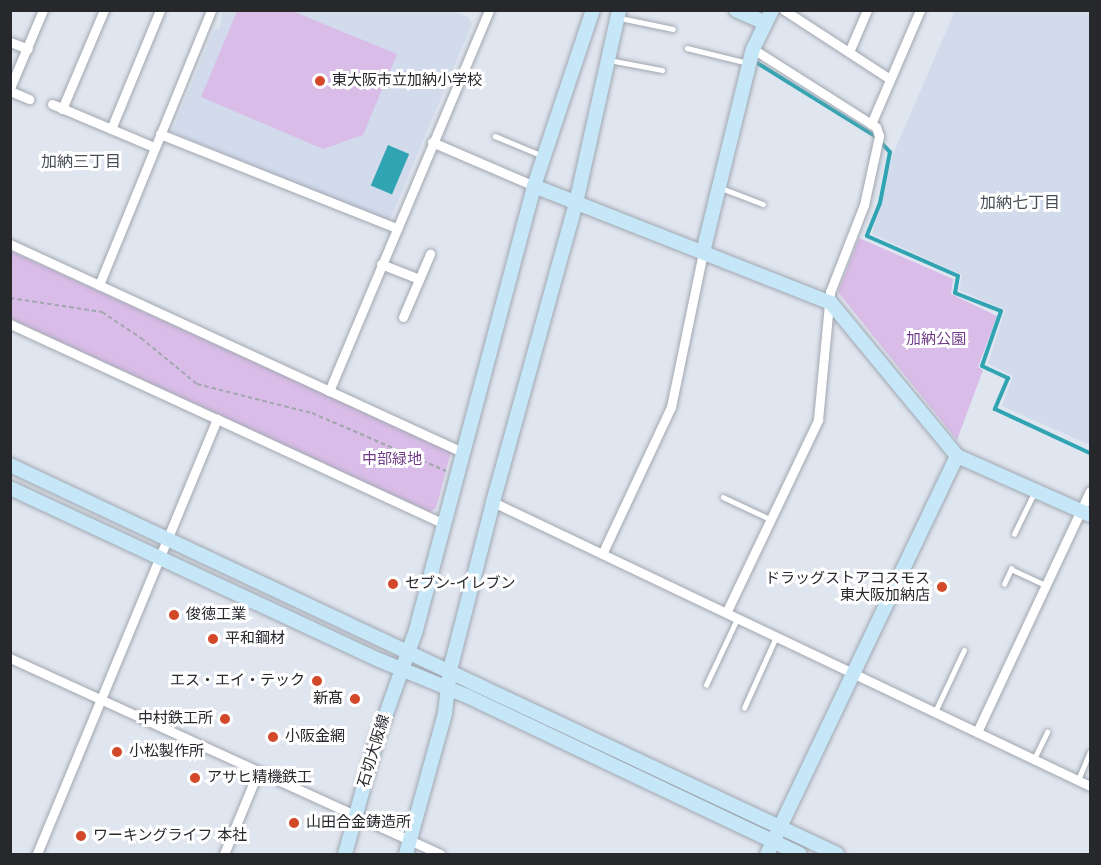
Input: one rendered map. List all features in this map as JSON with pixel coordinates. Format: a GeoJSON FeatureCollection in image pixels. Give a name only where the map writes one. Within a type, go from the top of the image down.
{"type":"FeatureCollection","features":[{"type":"Feature","properties":{"kind":"street"},"geometry":{"type":"LineString","coordinates":[[29,99],[10,89],[43,10]]}},
{"type":"Feature","properties":{"kind":"street"},"geometry":{"type":"LineString","coordinates":[[62,108],[104,10]]}},
{"type":"Feature","properties":{"kind":"street"},"geometry":{"type":"LineString","coordinates":[[111,129],[160,10]]}},
{"type":"Feature","properties":{"kind":"street"},"geometry":{"type":"LineString","coordinates":[[99,285],[211,10]]}},
{"type":"Feature","properties":{"kind":"street","name":"石切大阪線"},"geometry":{"type":"LineString","coordinates":[[345,855],[355,816],[409,650],[534,186],[592,10]]}},
{"type":"Feature","properties":{"kind":"street"},"geometry":{"type":"LineString","coordinates":[[603,552],[670,407],[703,252],[751,56],[769,17],[736,10]]}},
{"type":"Feature","properties":{"kind":"street"},"geometry":{"type":"LineString","coordinates":[[784,10],[890,79]]}},
{"type":"Feature","properties":{"kind":"street"},"geometry":{"type":"LineString","coordinates":[[849,52],[867,10]]}},
{"type":"Feature","properties":{"kind":"street"},"geometry":{"type":"LineString","coordinates":[[871,124],[920,10]]}},
{"type":"Feature","properties":{"kind":"street"},"geometry":{"type":"LineString","coordinates":[[329,391],[485,12]]}},
{"type":"Feature","properties":{"kind":"street"},"geometry":{"type":"LineString","coordinates":[[406,855],[493,502],[576,203],[606,59],[618,14]]}},
{"type":"Feature","properties":{"kind":"street"},"geometry":{"type":"LineString","coordinates":[[10,42],[27,49]]}},
{"type":"Feature","properties":{"kind":"street"},"geometry":{"type":"LineString","coordinates":[[727,611],[818,420],[831,303],[830,292],[864,205],[879,136],[871,124],[751,56]]}},
{"type":"Feature","properties":{"kind":"street"},"geometry":{"type":"LineString","coordinates":[[52,104],[154,147]]}},
{"type":"Feature","properties":{"kind":"street"},"geometry":{"type":"LineString","coordinates":[[160,134],[396,228]]}},
{"type":"Feature","properties":{"kind":"street"},"geometry":{"type":"LineString","coordinates":[[432,142],[576,203],[831,303],[957,456],[1086,513]]}},
{"type":"Feature","properties":{"kind":"street"},"geometry":{"type":"LineString","coordinates":[[10,244],[463,452]]}},
{"type":"Feature","properties":{"kind":"street"},"geometry":{"type":"LineString","coordinates":[[403,317],[430,254]]}},
{"type":"Feature","properties":{"kind":"street"},"geometry":{"type":"LineString","coordinates":[[381,264],[419,279]]}},
{"type":"Feature","properties":{"kind":"street"},"geometry":{"type":"LineString","coordinates":[[10,324],[444,524]]}},
{"type":"Feature","properties":{"kind":"street"},"geometry":{"type":"LineString","coordinates":[[37,855],[99,700],[217,419]]}},
{"type":"Feature","properties":{"kind":"street"},"geometry":{"type":"LineString","coordinates":[[770,848],[957,456]]}},
{"type":"Feature","properties":{"kind":"street"},"geometry":{"type":"LineString","coordinates":[[10,465],[409,650],[837,855]]}},
{"type":"Feature","properties":{"kind":"street"},"geometry":{"type":"LineString","coordinates":[[10,488],[401,669],[449,688],[770,848],[799,855]]}},
{"type":"Feature","properties":{"kind":"street"},"geometry":{"type":"LineString","coordinates":[[977,732],[1046,585],[1086,513],[1090,491]]}},
{"type":"Feature","properties":{"kind":"street"},"geometry":{"type":"LineString","coordinates":[[493,502],[603,552],[1090,786]]}},
{"type":"Feature","properties":{"kind":"street"},"geometry":{"type":"LineString","coordinates":[[10,658],[441,855]]}},
{"type":"Feature","properties":{"kind":"street"},"geometry":{"type":"LineString","coordinates":[[224,855],[258,772]]}},
{"type":"Feature","properties":{"kind":"lane"},"geometry":{"type":"LineString","coordinates":[[618,14],[673,29]]}},
{"type":"Feature","properties":{"kind":"lane"},"geometry":{"type":"LineString","coordinates":[[687,48],[751,56]]}},
{"type":"Feature","properties":{"kind":"lane"},"geometry":{"type":"LineString","coordinates":[[606,59],[662,70]]}},
{"type":"Feature","properties":{"kind":"lane"},"geometry":{"type":"LineString","coordinates":[[495,136],[545,157]]}},
{"type":"Feature","properties":{"kind":"lane"},"geometry":{"type":"LineString","coordinates":[[718,188],[763,204]]}},
{"type":"Feature","properties":{"kind":"lane"},"geometry":{"type":"LineString","coordinates":[[1014,534],[1035,491]]}},
{"type":"Feature","properties":{"kind":"lane"},"geometry":{"type":"LineString","coordinates":[[723,497],[770,519]]}},
{"type":"Feature","properties":{"kind":"lane"},"geometry":{"type":"LineString","coordinates":[[1004,584],[1011,569],[1046,585]]}},
{"type":"Feature","properties":{"kind":"lane"},"geometry":{"type":"LineString","coordinates":[[706,685],[738,617]]}},
{"type":"Feature","properties":{"kind":"lane"},"geometry":{"type":"LineString","coordinates":[[744,708],[777,636]]}},
{"type":"Feature","properties":{"kind":"lane"},"geometry":{"type":"LineString","coordinates":[[935,712],[964,650]]}},
{"type":"Feature","properties":{"kind":"lane"},"geometry":{"type":"LineString","coordinates":[[1034,759],[1047,732]]}},
{"type":"Feature","properties":{"kind":"lane"},"geometry":{"type":"LineString","coordinates":[[1078,780],[1090,752]]}},
{"type":"Feature","properties":{"kind":"path"},"geometry":{"type":"LineString","coordinates":[[10,298],[102,312],[141,338],[197,384],[312,413],[456,476]]}},
{"type":"Feature","properties":{"kind":"shaded area","name":"東大阪市立加納小学校"},"geometry":{"type":"Polygon","coordinates":[[[222,11],[452,11],[468,17],[472,24],[389,222],[172,132],[214,30],[220,28],[222,11]]]}},
{"type":"Feature","properties":{"kind":"shaded area"},"geometry":{"type":"Polygon","coordinates":[[[955,11],[1090,11],[1090,445],[1002,406],[1013,376],[988,364],[1005,310],[959,290],[962,275],[872,234],[893,154],[955,11]]]}},
{"type":"Feature","properties":{"kind":"green space"},"geometry":{"type":"Polygon","coordinates":[[[237,11],[292,11],[397,54],[363,135],[323,149],[201,97],[237,11]]]}},
{"type":"Feature","properties":{"kind":"green space","name":"加納公園"},"geometry":{"type":"Polygon","coordinates":[[[859,238],[953,279],[951,294],[997,316],[978,367],[983,370],[957,440],[838,292],[859,238]]]}},
{"type":"Feature","properties":{"kind":"green space","name":"中部緑地"},"geometry":{"type":"Polygon","coordinates":[[[11,251],[451,452],[436,508],[430,512],[11,319],[11,251]]]}},
{"type":"Feature","properties":{"kind":"water"},"geometry":{"type":"Polygon","coordinates":[[[388,145],[409,154],[392,194],[371,186],[388,145]]]}},
{"type":"Feature","properties":{"kind":"waterway"},"geometry":{"type":"LineString","coordinates":[[754,61],[875,136],[890,152],[880,203],[867,236],[958,276],[955,293],[1001,311],[982,366],[1008,378],[995,409],[1090,453]]}},
{"type":"Feature","properties":{"kind":"place","name":"東大阪市立加納小学校"},"geometry":{"type":"Point","coordinates":[320,81]}},
{"type":"Feature","properties":{"kind":"place","name":"セブン-イレブン"},"geometry":{"type":"Point","coordinates":[393,584]}},
{"type":"Feature","properties":{"kind":"place","name":"ドラッグストアコスモス 東大阪加納店"},"geometry":{"type":"Point","coordinates":[942,587]}},
{"type":"Feature","properties":{"kind":"place","name":"俊徳工業"},"geometry":{"type":"Point","coordinates":[174,615]}},
{"type":"Feature","properties":{"kind":"place","name":"平和鋼材"},"geometry":{"type":"Point","coordinates":[213,639]}},
{"type":"Feature","properties":{"kind":"place","name":"エス・エイ・テック"},"geometry":{"type":"Point","coordinates":[317,681]}},
{"type":"Feature","properties":{"kind":"place","name":"新髙"},"geometry":{"type":"Point","coordinates":[355,699]}},
{"type":"Feature","properties":{"kind":"place","name":"中村鉄工所"},"geometry":{"type":"Point","coordinates":[225,719]}},
{"type":"Feature","properties":{"kind":"place","name":"小阪金網"},"geometry":{"type":"Point","coordinates":[273,737]}},
{"type":"Feature","properties":{"kind":"place","name":"小松製作所"},"geometry":{"type":"Point","coordinates":[117,752]}},
{"type":"Feature","properties":{"kind":"place","name":"アサヒ精機鉄工"},"geometry":{"type":"Point","coordinates":[195,778]}},
{"type":"Feature","properties":{"kind":"place","name":"山田合金鋳造所"},"geometry":{"type":"Point","coordinates":[294,823]}},
{"type":"Feature","properties":{"kind":"place","name":"ワーキングライフ 本社"},"geometry":{"type":"Point","coordinates":[81,836]}},
{"type":"Feature","properties":{"kind":"district","name":"加納三丁目"},"geometry":{"type":"Point","coordinates":[81,162]}},
{"type":"Feature","properties":{"kind":"district","name":"加納七丁目"},"geometry":{"type":"Point","coordinates":[1020,203]}}]}
